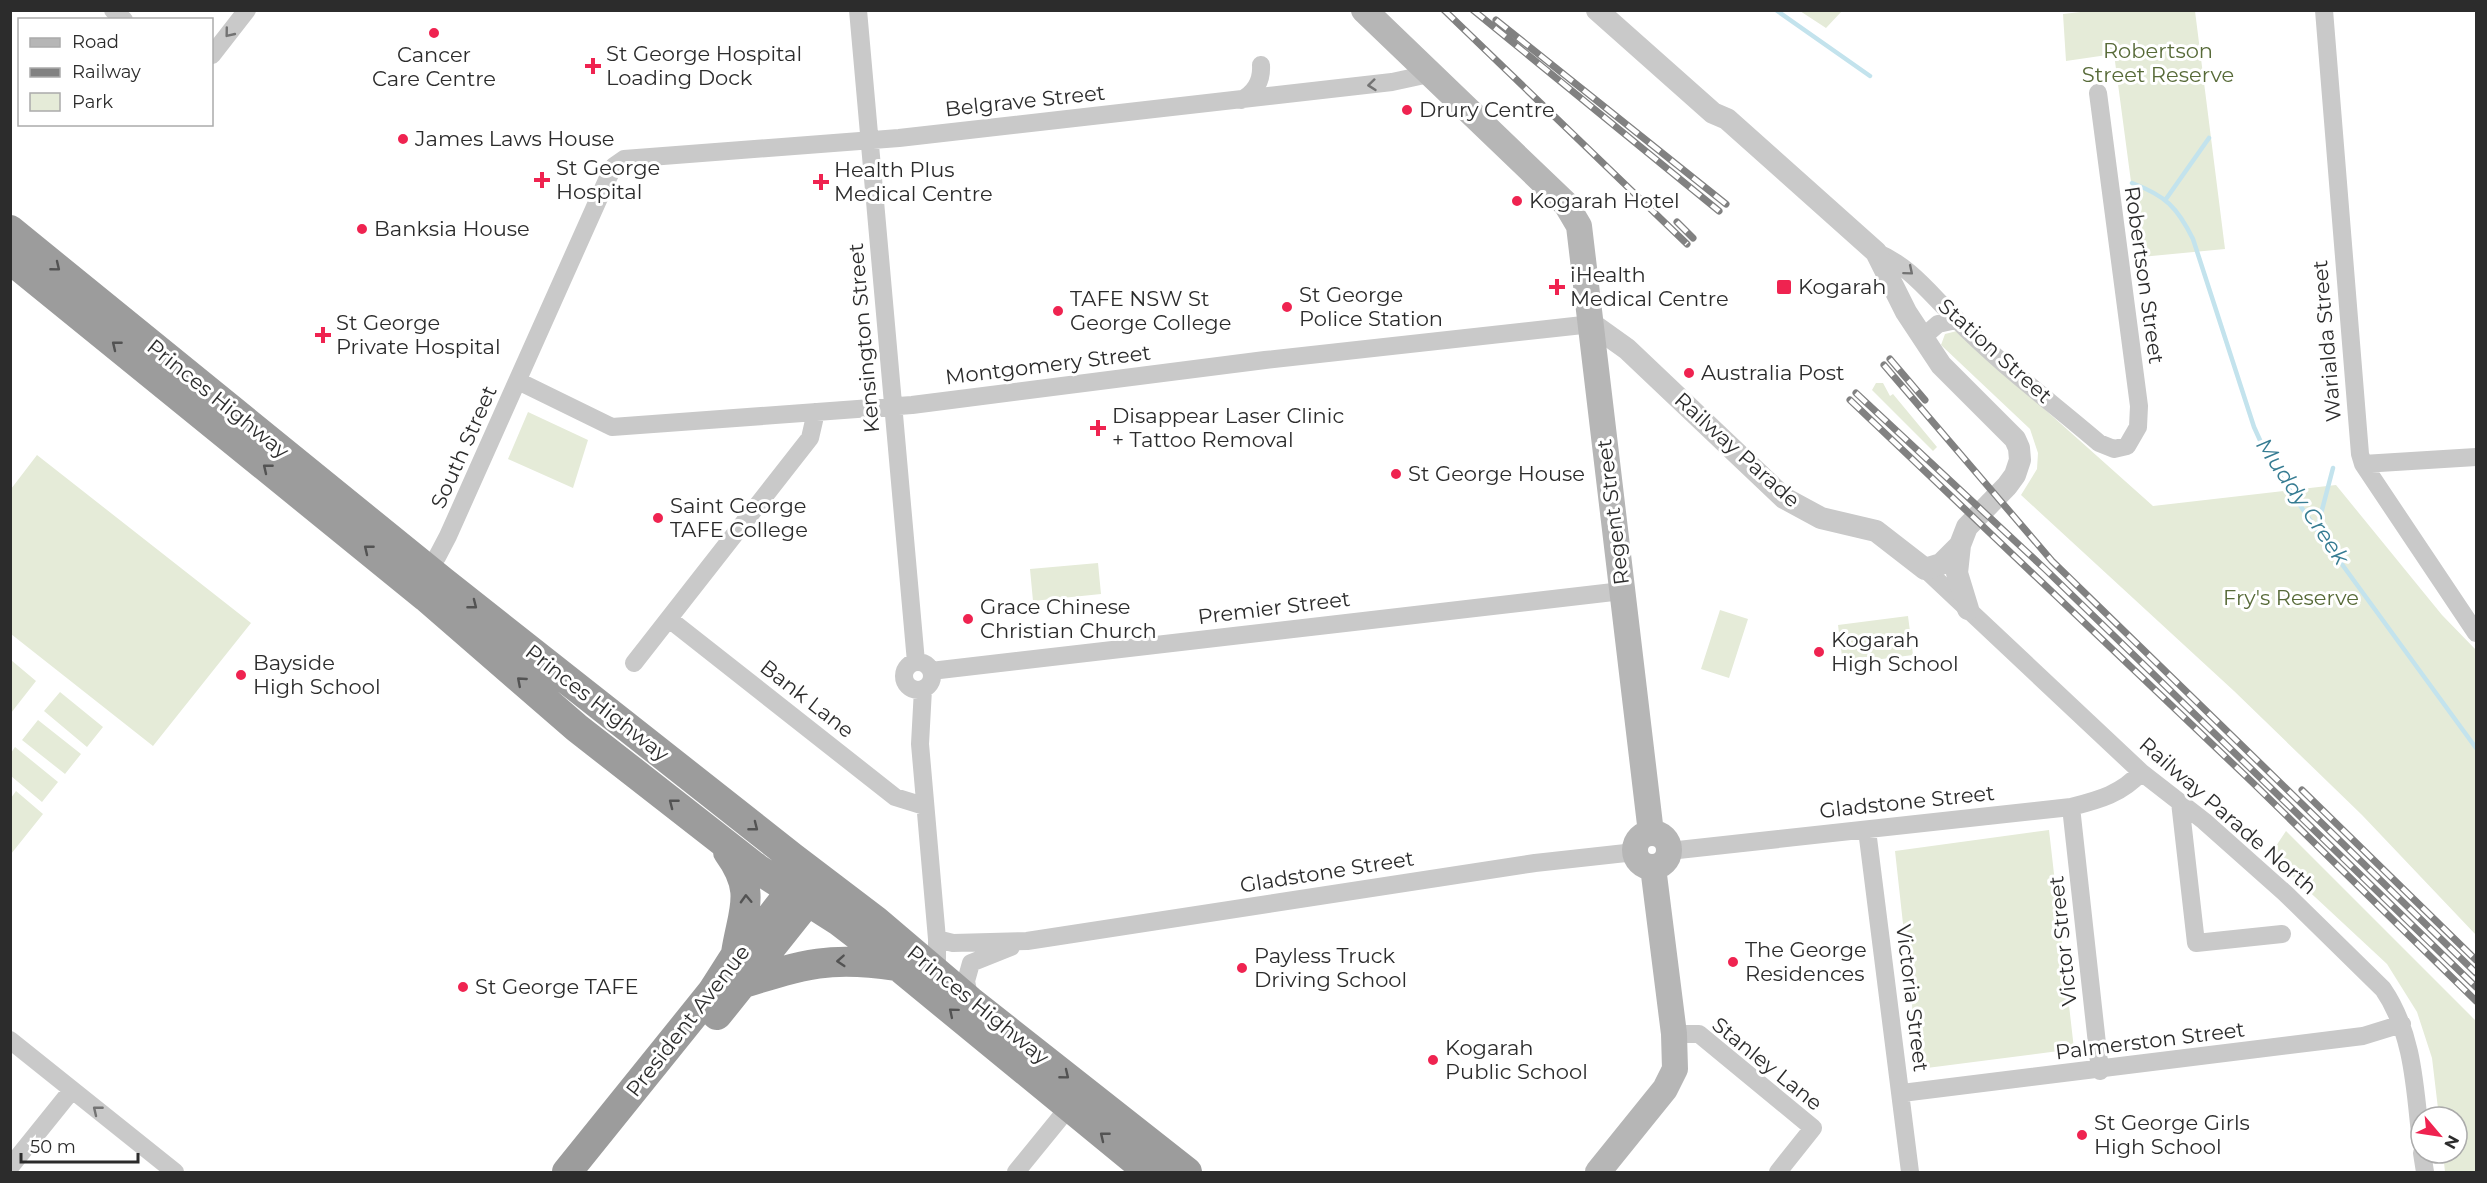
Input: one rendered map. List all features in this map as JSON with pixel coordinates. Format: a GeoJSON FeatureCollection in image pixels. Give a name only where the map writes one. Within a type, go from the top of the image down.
{"type":"FeatureCollection","features":[{"type":"Feature","properties":{"kind":"highway","name":"Princes Highway"},"geometry":{"type":"LineString","coordinates":[[10,230],[420,578],[562,716],[719,839],[876,921],[970,1001],[1187,1173]]}},
{"type":"Feature","properties":{"kind":"highway","name":"Princes Highway"},"geometry":{"type":"LineString","coordinates":[[10,259],[420,578],[808,886],[839,921],[899,967],[1149,1173]]}},
{"type":"Feature","properties":{"kind":"highway"},"geometry":{"type":"LineString","coordinates":[[719,839],[741,870],[745,884],[747,909],[739,970],[855,960],[899,967]]}},
{"type":"Feature","properties":{"kind":"highway","name":"President Avenue"},"geometry":{"type":"LineString","coordinates":[[592,1173],[739,970],[752,941],[808,886]]}},
{"type":"Feature","properties":{"kind":"highway","name":"President Avenue"},"geometry":{"type":"LineString","coordinates":[[567,1173],[712,992],[739,970]]}},
{"type":"Feature","properties":{"kind":"main road"},"geometry":{"type":"LineString","coordinates":[[1364,10],[1429,74]]}},
{"type":"Feature","properties":{"kind":"main road","name":"Regent Street"},"geometry":{"type":"LineString","coordinates":[[1429,74],[1560,198],[1572,211],[1581,235],[1676,1062],[1673,1077],[1598,1173]]}},
{"type":"Feature","properties":{"kind":"street"},"geometry":{"type":"LineString","coordinates":[[213,54],[248,10]]}},
{"type":"Feature","properties":{"kind":"street","name":"Kensington Street"},"geometry":{"type":"LineString","coordinates":[[858,10],[892,406],[924,667]]}},
{"type":"Feature","properties":{"kind":"street","name":"Station Street"},"geometry":{"type":"LineString","coordinates":[[1597,10],[1713,113],[1727,119],[1876,252],[1893,259],[1937,298],[1956,320],[2099,443],[2114,449]]}},
{"type":"Feature","properties":{"kind":"street","name":"Station Street"},"geometry":{"type":"LineString","coordinates":[[1615,10],[1720,104],[1727,119]]}},
{"type":"Feature","properties":{"kind":"street","name":"Warialda Street"},"geometry":{"type":"LineString","coordinates":[[2324,10],[2357,431],[2363,464],[2470,628],[2476,633]]}},
{"type":"Feature","properties":{"kind":"street"},"geometry":{"type":"LineString","coordinates":[[1241,100],[1253,92],[1258,84],[1261,66]]}},
{"type":"Feature","properties":{"kind":"street","name":"Belgrave Street"},"geometry":{"type":"LineString","coordinates":[[624,159],[869,138],[899,138],[1392,82],[1429,74]]}},
{"type":"Feature","properties":{"kind":"street","name":"Robertson Street"},"geometry":{"type":"LineString","coordinates":[[2098,93],[2139,406],[2138,428],[2133,439],[2127,446],[2114,449]]}},
{"type":"Feature","properties":{"kind":"street","name":"South Street"},"geometry":{"type":"LineString","coordinates":[[420,578],[448,536],[614,166],[624,159]]}},
{"type":"Feature","properties":{"kind":"street","name":"Station Street"},"geometry":{"type":"LineString","coordinates":[[1876,252],[1906,312],[1922,338],[1941,365],[2015,439],[2020,460],[2015,475],[2007,486],[1964,536],[1950,534],[1932,552],[1925,568]]}},
{"type":"Feature","properties":{"kind":"street"},"geometry":{"type":"LineString","coordinates":[[1906,312],[1926,300],[1937,298]]}},
{"type":"Feature","properties":{"kind":"street"},"geometry":{"type":"LineString","coordinates":[[1922,338],[1938,324],[1956,320]]}},
{"type":"Feature","properties":{"kind":"street","name":"Montgomery Street"},"geometry":{"type":"LineString","coordinates":[[518,381],[612,427],[892,406],[1266,360],[1592,324]]}},
{"type":"Feature","properties":{"kind":"street","name":"Railway Parade"},"geometry":{"type":"LineString","coordinates":[[1592,324],[1627,349],[1784,498],[1821,518],[1876,531],[1925,568]]}},
{"type":"Feature","properties":{"kind":"street"},"geometry":{"type":"LineString","coordinates":[[634,663],[810,438],[816,412]]}},
{"type":"Feature","properties":{"kind":"street"},"geometry":{"type":"LineString","coordinates":[[2363,464],[2476,457]]}},
{"type":"Feature","properties":{"kind":"street"},"geometry":{"type":"LineString","coordinates":[[1964,536],[1957,573],[1968,609]]}},
{"type":"Feature","properties":{"kind":"street","name":"Railway Parade North"},"geometry":{"type":"LineString","coordinates":[[1925,568],[2141,772],[2180,802],[2269,879],[2370,974],[2395,1006],[2402,1024],[2411,1062],[2416,1105]]}},
{"type":"Feature","properties":{"kind":"street","name":"Premier Street"},"geometry":{"type":"LineString","coordinates":[[924,667],[1622,591]]}},
{"type":"Feature","properties":{"kind":"street","name":"Bank Lane"},"geometry":{"type":"LineString","coordinates":[[669,619],[895,797],[924,806]]}},
{"type":"Feature","properties":{"kind":"street"},"geometry":{"type":"LineString","coordinates":[[917,688],[931,681],[924,667],[908,667],[905,676],[917,688],[924,806],[937,939],[937,973]]}},
{"type":"Feature","properties":{"kind":"street","name":"Gladstone Street"},"geometry":{"type":"LineString","coordinates":[[937,939],[953,943],[1027,942],[1535,863],[2071,807],[2115,794],[2126,788],[2141,772]]}},
{"type":"Feature","properties":{"kind":"street"},"geometry":{"type":"LineString","coordinates":[[2180,802],[2196,943],[2282,934]]}},
{"type":"Feature","properties":{"kind":"street","name":"Victor Street"},"geometry":{"type":"LineString","coordinates":[[2071,807],[2100,1071]]}},
{"type":"Feature","properties":{"kind":"street","name":"Victoria Street"},"geometry":{"type":"LineString","coordinates":[[1868,830],[1910,1173]]}},
{"type":"Feature","properties":{"kind":"street","name":"Gladstone Street"},"geometry":{"type":"LineString","coordinates":[[970,1001],[966,981],[970,963],[1027,942]]}},
{"type":"Feature","properties":{"kind":"street","name":"Palmerston Street"},"geometry":{"type":"LineString","coordinates":[[1902,1093],[2100,1071],[2363,1036],[2402,1024]]}},
{"type":"Feature","properties":{"kind":"street","name":"Stanley Lane"},"geometry":{"type":"LineString","coordinates":[[1674,1034],[1699,1034],[1813,1128],[1778,1173]]}},
{"type":"Feature","properties":{"kind":"street"},"geometry":{"type":"LineString","coordinates":[[10,1040],[176,1173]]}},
{"type":"Feature","properties":{"kind":"street"},"geometry":{"type":"LineString","coordinates":[[10,1167],[72,1090]]}},
{"type":"Feature","properties":{"kind":"street"},"geometry":{"type":"LineString","coordinates":[[1016,1173],[1069,1107]]}},
{"type":"Feature","properties":{"kind":"green space","name":"Robertson Street Reserve"},"geometry":{"type":"Polygon","coordinates":[[[2098,10],[2195,11],[2225,249],[2141,257],[2114,54],[2066,61],[2063,14],[2098,10]]]}},
{"type":"Feature","properties":{"kind":"green space"},"geometry":{"type":"Polygon","coordinates":[[[1800,11],[1842,11],[1826,28],[1800,11]]]}},
{"type":"Feature","properties":{"kind":"green space","name":"Fry's Reserve"},"geometry":{"type":"Polygon","coordinates":[[[1957,331],[2153,506],[2336,485],[2442,615],[2476,650],[2476,935],[2362,815],[2234,691],[2021,495],[2037,469],[2038,453],[2030,429],[1941,345],[1945,334],[1957,331]]]}},
{"type":"Feature","properties":{"kind":"green space"},"geometry":{"type":"Polygon","coordinates":[[[1876,383],[1883,383],[1890,396],[1893,394],[1937,447],[1933,451],[1872,390],[1876,383]]]}},
{"type":"Feature","properties":{"kind":"green space"},"geometry":{"type":"Polygon","coordinates":[[[528,412],[588,440],[573,488],[508,459],[528,412]]]}},
{"type":"Feature","properties":{"kind":"green space"},"geometry":{"type":"Polygon","coordinates":[[[37,455],[251,623],[153,746],[11,634],[11,489],[37,455]]]}},
{"type":"Feature","properties":{"kind":"green space"},"geometry":{"type":"Polygon","coordinates":[[[1098,563],[1101,594],[1033,601],[1030,569],[1098,563]]]}},
{"type":"Feature","properties":{"kind":"green space"},"geometry":{"type":"Polygon","coordinates":[[[1720,610],[1748,619],[1729,678],[1701,669],[1720,610]]]}},
{"type":"Feature","properties":{"kind":"green space"},"geometry":{"type":"Polygon","coordinates":[[[1908,616],[1913,655],[1843,664],[1838,625],[1908,616]]]}},
{"type":"Feature","properties":{"kind":"green space"},"geometry":{"type":"Polygon","coordinates":[[[11,660],[36,681],[11,713],[11,660]]]}},
{"type":"Feature","properties":{"kind":"green space"},"geometry":{"type":"Polygon","coordinates":[[[60,692],[103,727],[87,747],[44,711],[60,692]]]}},
{"type":"Feature","properties":{"kind":"green space"},"geometry":{"type":"Polygon","coordinates":[[[38,720],[81,754],[65,774],[22,740],[38,720]]]}},
{"type":"Feature","properties":{"kind":"green space"},"geometry":{"type":"Polygon","coordinates":[[[15,747],[58,782],[42,802],[11,776],[11,753],[15,747]]]}},
{"type":"Feature","properties":{"kind":"green space"},"geometry":{"type":"Polygon","coordinates":[[[16,791],[43,814],[11,854],[11,798],[16,791]]]}},
{"type":"Feature","properties":{"kind":"green space"},"geometry":{"type":"Polygon","coordinates":[[[2049,830],[2074,1049],[1919,1069],[1895,851],[2049,830]]]}},
{"type":"Feature","properties":{"kind":"green space"},"geometry":{"type":"Polygon","coordinates":[[[2286,831],[2476,1021],[2476,1172],[2445,1172],[2444,1165],[2469,1165],[2469,1105],[2438,1105],[2432,1058],[2417,1012],[2387,964],[2270,855],[2286,831]]]}},
{"type":"Feature","properties":{"kind":"waterway"},"geometry":{"type":"LineString","coordinates":[[1776,10],[1870,76]]}},
{"type":"Feature","properties":{"kind":"waterway"},"geometry":{"type":"LineString","coordinates":[[2166,199],[2209,138]]}},
{"type":"Feature","properties":{"kind":"waterway","name":"Muddy Creek"},"geometry":{"type":"LineString","coordinates":[[2132,183],[2154,193],[2169,204],[2182,219],[2193,239],[2254,427],[2269,460],[2317,530],[2476,748]]}},
{"type":"Feature","properties":{"kind":"waterway"},"geometry":{"type":"LineString","coordinates":[[2317,529],[2333,468]]}},
{"type":"Feature","properties":{"kind":"railway"},"geometry":{"type":"LineString","coordinates":[[1444,10],[1687,244]]}},
{"type":"Feature","properties":{"kind":"railway"},"geometry":{"type":"LineString","coordinates":[[1473,10],[1719,211]]}},
{"type":"Feature","properties":{"kind":"railway"},"geometry":{"type":"LineString","coordinates":[[1496,20],[1726,204]]}},
{"type":"Feature","properties":{"kind":"railway"},"geometry":{"type":"LineString","coordinates":[[1677,222],[1693,238]]}},
{"type":"Feature","properties":{"kind":"railway"},"geometry":{"type":"LineString","coordinates":[[1890,359],[1925,400]]}},
{"type":"Feature","properties":{"kind":"railway"},"geometry":{"type":"LineString","coordinates":[[1884,365],[2052,561],[2476,973]]}},
{"type":"Feature","properties":{"kind":"railway"},"geometry":{"type":"LineString","coordinates":[[1856,393],[2045,569],[2476,987]]}},
{"type":"Feature","properties":{"kind":"railway"},"geometry":{"type":"LineString","coordinates":[[1850,400],[2252,782],[2476,1001]]}},
{"type":"Feature","properties":{"kind":"railway"},"geometry":{"type":"LineString","coordinates":[[2302,790],[2476,960]]}},
{"type":"Feature","properties":{"kind":"place","name":"Cancer Care Centre"},"geometry":{"type":"Point","coordinates":[434,33]}},
{"type":"Feature","properties":{"kind":"place","name":"St George Hospital Loading Dock"},"geometry":{"type":"Point","coordinates":[593,66]}},
{"type":"Feature","properties":{"kind":"place","name":"Drury Centre"},"geometry":{"type":"Point","coordinates":[1407,110]}},
{"type":"Feature","properties":{"kind":"place","name":"James Laws House"},"geometry":{"type":"Point","coordinates":[403,139]}},
{"type":"Feature","properties":{"kind":"place","name":"St George Hospital"},"geometry":{"type":"Point","coordinates":[542,180]}},
{"type":"Feature","properties":{"kind":"place","name":"Health Plus Medical Centre"},"geometry":{"type":"Point","coordinates":[821,182]}},
{"type":"Feature","properties":{"kind":"place","name":"Kogarah Hotel"},"geometry":{"type":"Point","coordinates":[1517,201]}},
{"type":"Feature","properties":{"kind":"place","name":"Banksia House"},"geometry":{"type":"Point","coordinates":[362,229]}},
{"type":"Feature","properties":{"kind":"place","name":"iHealth Medical Centre"},"geometry":{"type":"Point","coordinates":[1557,287]}},
{"type":"Feature","properties":{"kind":"place","name":"Kogarah"},"geometry":{"type":"Point","coordinates":[1784,287]}},
{"type":"Feature","properties":{"kind":"place","name":"St George Police Station"},"geometry":{"type":"Point","coordinates":[1287,307]}},
{"type":"Feature","properties":{"kind":"place","name":"TAFE NSW St George College"},"geometry":{"type":"Point","coordinates":[1058,311]}},
{"type":"Feature","properties":{"kind":"place","name":"St George Private Hospital"},"geometry":{"type":"Point","coordinates":[323,335]}},
{"type":"Feature","properties":{"kind":"place","name":"Australia Post"},"geometry":{"type":"Point","coordinates":[1689,373]}},
{"type":"Feature","properties":{"kind":"place","name":"Disappear Laser Clinic + Tattoo Removal"},"geometry":{"type":"Point","coordinates":[1098,428]}},
{"type":"Feature","properties":{"kind":"place","name":"St George House"},"geometry":{"type":"Point","coordinates":[1396,474]}},
{"type":"Feature","properties":{"kind":"place","name":"Saint George TAFE College"},"geometry":{"type":"Point","coordinates":[658,518]}},
{"type":"Feature","properties":{"kind":"place","name":"Grace Chinese Christian Church"},"geometry":{"type":"Point","coordinates":[968,619]}},
{"type":"Feature","properties":{"kind":"place","name":"Kogarah High School"},"geometry":{"type":"Point","coordinates":[1819,652]}},
{"type":"Feature","properties":{"kind":"place","name":"Bayside High School"},"geometry":{"type":"Point","coordinates":[241,675]}},
{"type":"Feature","properties":{"kind":"place","name":"The George Residences"},"geometry":{"type":"Point","coordinates":[1733,962]}},
{"type":"Feature","properties":{"kind":"place","name":"Payless Truck Driving School"},"geometry":{"type":"Point","coordinates":[1242,968]}},
{"type":"Feature","properties":{"kind":"place","name":"St George TAFE"},"geometry":{"type":"Point","coordinates":[463,987]}},
{"type":"Feature","properties":{"kind":"place","name":"Kogarah Public School"},"geometry":{"type":"Point","coordinates":[1433,1060]}},
{"type":"Feature","properties":{"kind":"place","name":"St George Girls High School"},"geometry":{"type":"Point","coordinates":[2082,1135]}}]}
